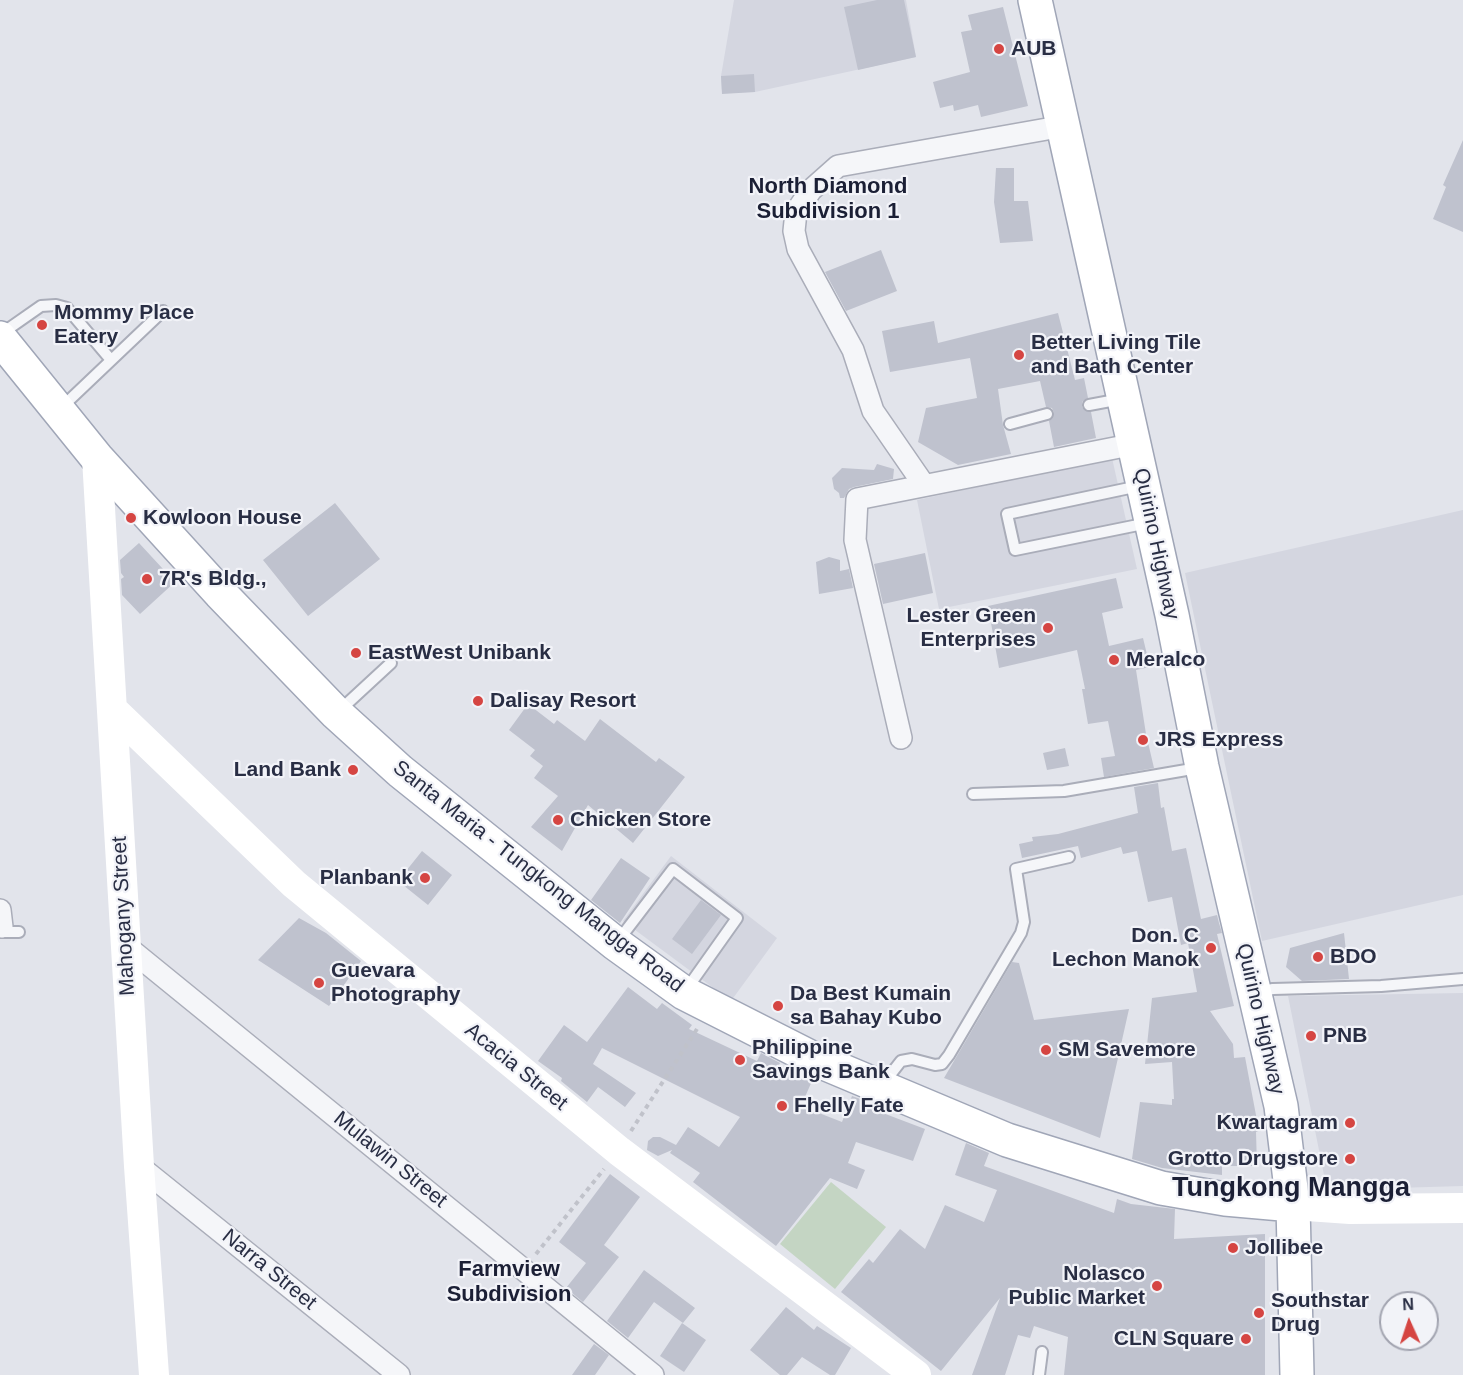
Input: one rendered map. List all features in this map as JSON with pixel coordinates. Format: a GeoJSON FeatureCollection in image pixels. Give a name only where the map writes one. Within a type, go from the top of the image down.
{"type":"FeatureCollection","features":[{"type":"Feature","properties":{"kind":"main road","name":"Quirino Highway"},"geometry":{"type":"LineString","coordinates":[[1035,0],[1135,444],[1202,767],[1281,1106],[1293,1205],[1297,1375]]}},
{"type":"Feature","properties":{"kind":"main road","name":"Santa Maria - Tungkong Mangga Road"},"geometry":{"type":"LineString","coordinates":[[0,336],[57,412],[97,458],[220,593],[336,713],[379,753],[616,944],[697,1000],[812,1058],[1007,1140],[1161,1188],[1225,1199],[1293,1205]]}},
{"type":"Feature","properties":{"kind":"street"},"geometry":{"type":"LineString","coordinates":[[924,485],[873,411],[853,350],[798,249],[794,231],[796,212],[811,190],[838,166],[1064,126]]}},
{"type":"Feature","properties":{"kind":"street"},"geometry":{"type":"LineString","coordinates":[[901,738],[855,540],[857,499],[1135,444]]}},
{"type":"Feature","properties":{"kind":"street","name":"Mahogany Street"},"geometry":{"type":"LineString","coordinates":[[97,458],[139,1166],[154,1375]]}},
{"type":"Feature","properties":{"kind":"street","name":"Acacia Street"},"geometry":{"type":"LineString","coordinates":[[112,709],[294,884],[618,1151],[915,1375]]}},
{"type":"Feature","properties":{"kind":"street","name":"Mulawin Street"},"geometry":{"type":"LineString","coordinates":[[126,946],[653,1375]]}},
{"type":"Feature","properties":{"kind":"street","name":"Narra Street"},"geometry":{"type":"LineString","coordinates":[[139,1166],[399,1375]]}},
{"type":"Feature","properties":{"kind":"street"},"geometry":{"type":"LineString","coordinates":[[1293,1205],[1350,1209],[1463,1208]]}},
{"type":"Feature","properties":{"kind":"lane"},"geometry":{"type":"LineString","coordinates":[[0,336],[41,306],[56,304],[67,308],[111,360]]}},
{"type":"Feature","properties":{"kind":"lane"},"geometry":{"type":"LineString","coordinates":[[57,412],[163,311]]}},
{"type":"Feature","properties":{"kind":"lane"},"geometry":{"type":"LineString","coordinates":[[1089,405],[1124,398]]}},
{"type":"Feature","properties":{"kind":"lane"},"geometry":{"type":"LineString","coordinates":[[1010,424],[1047,414]]}},
{"type":"Feature","properties":{"kind":"lane"},"geometry":{"type":"LineString","coordinates":[[1143,485],[1007,514],[1015,550],[1151,522]]}},
{"type":"Feature","properties":{"kind":"lane"},"geometry":{"type":"LineString","coordinates":[[336,713],[391,663]]}},
{"type":"Feature","properties":{"kind":"lane"},"geometry":{"type":"LineString","coordinates":[[973,794],[1064,791],[1202,767]]}},
{"type":"Feature","properties":{"kind":"lane"},"geometry":{"type":"LineString","coordinates":[[881,1087],[894,1066],[902,1061],[912,1059],[935,1065],[942,1064],[949,1055],[1021,933],[1024,922],[1016,869],[1069,857]]}},
{"type":"Feature","properties":{"kind":"lane"},"geometry":{"type":"LineString","coordinates":[[616,944],[673,869],[737,918],[697,1000]]}},
{"type":"Feature","properties":{"kind":"lane"},"geometry":{"type":"LineString","coordinates":[[1253,993],[1273,989],[1381,986],[1463,979]]}},
{"type":"Feature","properties":{"kind":"lane"},"geometry":{"type":"LineString","coordinates":[[1039,1375],[1042,1352]]}},
{"type":"Feature","properties":{"kind":"path"},"geometry":{"type":"LineString","coordinates":[[524,1269],[618,1151],[697,1000]]}},
{"type":"Feature","properties":{"kind":"shaded area"},"geometry":{"type":"Polygon","coordinates":[[[734,0],[906,0],[916,57],[755,92],[722,93],[721,76],[734,0]]]}},
{"type":"Feature","properties":{"kind":"shaded area"},"geometry":{"type":"Polygon","coordinates":[[[1112,458],[1137,569],[939,609],[917,500],[1112,458]]]}},
{"type":"Feature","properties":{"kind":"shaded area"},"geometry":{"type":"Polygon","coordinates":[[[1463,510],[1463,895],[1262,941],[1185,573],[1463,510]]]}},
{"type":"Feature","properties":{"kind":"shaded area"},"geometry":{"type":"Polygon","coordinates":[[[671,856],[777,938],[731,1001],[623,921],[671,856]]]}},
{"type":"Feature","properties":{"kind":"shaded area"},"geometry":{"type":"Polygon","coordinates":[[[1463,993],[1463,1186],[1327,1190],[1288,996],[1463,993]]]}},
{"type":"Feature","properties":{"kind":"green space"},"geometry":{"type":"Polygon","coordinates":[[[831,1182],[886,1227],[835,1289],[780,1244],[831,1182]]]}},
{"type":"Feature","properties":{"kind":"building"},"geometry":{"type":"Polygon","coordinates":[[[877,0],[904,0],[916,57],[858,70],[844,7],[877,0]]]}},
{"type":"Feature","properties":{"kind":"building"},"geometry":{"type":"Polygon","coordinates":[[[1003,7],[1028,106],[981,117],[978,105],[954,111],[953,105],[940,108],[933,82],[970,72],[961,32],[972,30],[968,15],[1003,7]]]}},
{"type":"Feature","properties":{"kind":"building"},"geometry":{"type":"Polygon","coordinates":[[[754,74],[755,92],[722,94],[721,76],[754,74]]]}},
{"type":"Feature","properties":{"kind":"building"},"geometry":{"type":"Polygon","coordinates":[[[1463,140],[1463,232],[1433,219],[1446,187],[1443,185],[1463,140]]]}},
{"type":"Feature","properties":{"kind":"building"},"geometry":{"type":"Polygon","coordinates":[[[996,168],[1014,168],[1014,201],[1028,201],[1033,241],[1000,243],[994,202],[996,168]]]}},
{"type":"Feature","properties":{"kind":"building"},"geometry":{"type":"Polygon","coordinates":[[[881,250],[897,291],[846,311],[825,272],[881,250]]]}},
{"type":"Feature","properties":{"kind":"building"},"geometry":{"type":"Polygon","coordinates":[[[1058,313],[1075,380],[1084,378],[1088,398],[1082,402],[1082,407],[1091,412],[1096,438],[1054,447],[1049,421],[1054,413],[1052,408],[1046,407],[1040,381],[998,389],[1003,425],[1011,454],[958,465],[918,442],[926,408],[977,398],[970,358],[890,372],[882,331],[934,321],[938,343],[1058,313]]]}},
{"type":"Feature","properties":{"kind":"building"},"geometry":{"type":"Polygon","coordinates":[[[877,464],[894,469],[893,479],[854,487],[849,489],[844,498],[840,498],[839,493],[834,489],[832,478],[842,468],[874,470],[877,464]]]}},
{"type":"Feature","properties":{"kind":"building"},"geometry":{"type":"Polygon","coordinates":[[[335,503],[380,559],[308,616],[263,560],[335,503]]]}},
{"type":"Feature","properties":{"kind":"building","name":"7R's Bldg.,"},"geometry":{"type":"Polygon","coordinates":[[[139,543],[175,582],[140,614],[122,595],[121,579],[124,577],[121,573],[120,560],[139,543]]]}},
{"type":"Feature","properties":{"kind":"building"},"geometry":{"type":"Polygon","coordinates":[[[925,553],[933,593],[883,604],[874,564],[925,553]]]}},
{"type":"Feature","properties":{"kind":"building"},"geometry":{"type":"Polygon","coordinates":[[[829,557],[840,560],[840,571],[849,569],[853,588],[819,594],[816,562],[829,557]]]}},
{"type":"Feature","properties":{"kind":"building"},"geometry":{"type":"Polygon","coordinates":[[[1116,578],[1123,608],[1102,613],[1109,646],[1143,638],[1150,667],[1136,670],[1154,768],[1104,777],[1101,758],[1115,756],[1108,721],[1088,724],[1082,689],[1085,689],[1077,650],[999,668],[988,606],[1116,578]]]}},
{"type":"Feature","properties":{"kind":"building"},"geometry":{"type":"Polygon","coordinates":[[[528,704],[554,724],[557,720],[585,741],[600,719],[656,762],[659,758],[685,777],[633,843],[588,805],[562,851],[531,827],[558,796],[534,778],[543,766],[530,756],[535,750],[509,730],[528,704]]]}},
{"type":"Feature","properties":{"kind":"building"},"geometry":{"type":"Polygon","coordinates":[[[1065,748],[1069,766],[1047,770],[1043,753],[1065,748]]]}},
{"type":"Feature","properties":{"kind":"building"},"geometry":{"type":"Polygon","coordinates":[[[1158,783],[1161,808],[1164,807],[1172,851],[1186,848],[1201,919],[1217,915],[1222,933],[1217,934],[1234,1006],[1210,1011],[1233,1044],[1234,1058],[1245,1057],[1259,1131],[1256,1132],[1257,1166],[1222,1166],[1222,1175],[1162,1168],[1132,1159],[1140,1102],[1172,1105],[1172,1099],[1174,1099],[1172,1062],[1145,1064],[1152,998],[1197,992],[1188,943],[1181,945],[1172,897],[1148,902],[1137,851],[1123,854],[1121,847],[1081,858],[1078,846],[1022,858],[1019,844],[1033,841],[1032,837],[1058,834],[1138,813],[1134,787],[1158,783]]]}},
{"type":"Feature","properties":{"kind":"building","name":"Planbank"},"geometry":{"type":"Polygon","coordinates":[[[422,851],[452,875],[428,905],[398,881],[422,851]]]}},
{"type":"Feature","properties":{"kind":"building"},"geometry":{"type":"Polygon","coordinates":[[[621,858],[650,878],[620,923],[591,900],[621,858]]]}},
{"type":"Feature","properties":{"kind":"building"},"geometry":{"type":"Polygon","coordinates":[[[701,900],[721,915],[692,954],[672,939],[701,900]]]}},
{"type":"Feature","properties":{"kind":"building","name":"Guevara Photography"},"geometry":{"type":"Polygon","coordinates":[[[299,918],[326,933],[361,961],[329,1006],[258,960],[299,918]]]}},
{"type":"Feature","properties":{"kind":"building","name":"BDO"},"geometry":{"type":"Polygon","coordinates":[[[1344,933],[1349,979],[1302,981],[1286,967],[1290,948],[1344,933]]]}},
{"type":"Feature","properties":{"kind":"building","name":"SM Savemore"},"geometry":{"type":"Polygon","coordinates":[[[1012,962],[1019,963],[1034,1020],[1129,1009],[1100,1138],[944,1078],[1012,962]]]}},
{"type":"Feature","properties":{"kind":"building"},"geometry":{"type":"Polygon","coordinates":[[[628,987],[657,1009],[662,1003],[692,1025],[689,1029],[757,1061],[761,1053],[780,1063],[778,1067],[812,1081],[801,1106],[842,1122],[852,1096],[869,1102],[867,1107],[925,1129],[913,1161],[856,1142],[848,1163],[865,1170],[857,1189],[830,1178],[776,1246],[693,1182],[700,1173],[670,1153],[672,1150],[658,1156],[647,1150],[648,1141],[653,1137],[660,1137],[676,1145],[688,1127],[719,1147],[740,1117],[602,1048],[593,1064],[636,1093],[625,1107],[598,1087],[587,1102],[561,1081],[562,1078],[538,1061],[564,1025],[587,1042],[628,987]]]}},
{"type":"Feature","properties":{"kind":"building"},"geometry":{"type":"Polygon","coordinates":[[[966,1143],[989,1153],[984,1166],[1114,1213],[1117,1199],[1131,1204],[1175,1209],[1174,1239],[1265,1234],[1265,1375],[1064,1375],[1068,1337],[1034,1326],[1030,1338],[1018,1335],[1005,1375],[972,1375],[1000,1298],[941,1371],[841,1292],[869,1259],[873,1263],[900,1229],[925,1249],[945,1205],[984,1222],[997,1190],[955,1175],[966,1143]]]}},
{"type":"Feature","properties":{"kind":"building"},"geometry":{"type":"Polygon","coordinates":[[[610,1174],[640,1197],[604,1245],[619,1257],[583,1302],[566,1288],[586,1263],[559,1242],[610,1174]]]}},
{"type":"Feature","properties":{"kind":"building"},"geometry":{"type":"Polygon","coordinates":[[[644,1270],[695,1308],[683,1323],[654,1302],[628,1338],[607,1321],[644,1270]]]}},
{"type":"Feature","properties":{"kind":"building"},"geometry":{"type":"Polygon","coordinates":[[[786,1307],[814,1330],[817,1326],[851,1348],[835,1375],[830,1375],[802,1357],[787,1375],[780,1375],[750,1350],[786,1307]]]}},
{"type":"Feature","properties":{"kind":"building"},"geometry":{"type":"Polygon","coordinates":[[[682,1323],[706,1340],[684,1372],[660,1356],[682,1323]]]}},
{"type":"Feature","properties":{"kind":"building"},"geometry":{"type":"Polygon","coordinates":[[[594,1344],[609,1355],[595,1375],[572,1375],[594,1344]]]}},
{"type":"Feature","properties":{"kind":"place","name":"AUB"},"geometry":{"type":"Point","coordinates":[999,49]}},
{"type":"Feature","properties":{"kind":"place","name":"Mommy Place Eatery"},"geometry":{"type":"Point","coordinates":[42,325]}},
{"type":"Feature","properties":{"kind":"place","name":"Better Living Tile and Bath Center"},"geometry":{"type":"Point","coordinates":[1019,355]}},
{"type":"Feature","properties":{"kind":"place","name":"Kowloon House"},"geometry":{"type":"Point","coordinates":[131,518]}},
{"type":"Feature","properties":{"kind":"place","name":"7R's Bldg.,"},"geometry":{"type":"Point","coordinates":[147,579]}},
{"type":"Feature","properties":{"kind":"place","name":"Lester Green Enterprises"},"geometry":{"type":"Point","coordinates":[1048,628]}},
{"type":"Feature","properties":{"kind":"place","name":"EastWest Unibank"},"geometry":{"type":"Point","coordinates":[356,653]}},
{"type":"Feature","properties":{"kind":"place","name":"Meralco"},"geometry":{"type":"Point","coordinates":[1114,660]}},
{"type":"Feature","properties":{"kind":"place","name":"Dalisay Resort"},"geometry":{"type":"Point","coordinates":[478,701]}},
{"type":"Feature","properties":{"kind":"place","name":"JRS Express"},"geometry":{"type":"Point","coordinates":[1143,740]}},
{"type":"Feature","properties":{"kind":"place","name":"Land Bank"},"geometry":{"type":"Point","coordinates":[353,770]}},
{"type":"Feature","properties":{"kind":"place","name":"Chicken Store"},"geometry":{"type":"Point","coordinates":[558,820]}},
{"type":"Feature","properties":{"kind":"place","name":"Planbank"},"geometry":{"type":"Point","coordinates":[425,878]}},
{"type":"Feature","properties":{"kind":"place","name":"Don. C Lechon Manok"},"geometry":{"type":"Point","coordinates":[1211,948]}},
{"type":"Feature","properties":{"kind":"place","name":"BDO"},"geometry":{"type":"Point","coordinates":[1318,957]}},
{"type":"Feature","properties":{"kind":"place","name":"Guevara Photography"},"geometry":{"type":"Point","coordinates":[319,983]}},
{"type":"Feature","properties":{"kind":"place","name":"Da Best Kumain sa Bahay Kubo"},"geometry":{"type":"Point","coordinates":[778,1006]}},
{"type":"Feature","properties":{"kind":"place","name":"PNB"},"geometry":{"type":"Point","coordinates":[1311,1036]}},
{"type":"Feature","properties":{"kind":"place","name":"SM Savemore"},"geometry":{"type":"Point","coordinates":[1046,1050]}},
{"type":"Feature","properties":{"kind":"place","name":"Philippine Savings Bank"},"geometry":{"type":"Point","coordinates":[740,1060]}},
{"type":"Feature","properties":{"kind":"place","name":"Fhelly Fate"},"geometry":{"type":"Point","coordinates":[782,1106]}},
{"type":"Feature","properties":{"kind":"place","name":"Kwartagram"},"geometry":{"type":"Point","coordinates":[1350,1123]}},
{"type":"Feature","properties":{"kind":"place","name":"Grotto Drugstore"},"geometry":{"type":"Point","coordinates":[1350,1159]}},
{"type":"Feature","properties":{"kind":"place","name":"Jollibee"},"geometry":{"type":"Point","coordinates":[1233,1248]}},
{"type":"Feature","properties":{"kind":"place","name":"Nolasco Public Market"},"geometry":{"type":"Point","coordinates":[1157,1286]}},
{"type":"Feature","properties":{"kind":"place","name":"Southstar Drug"},"geometry":{"type":"Point","coordinates":[1259,1313]}},
{"type":"Feature","properties":{"kind":"place","name":"CLN Square"},"geometry":{"type":"Point","coordinates":[1246,1339]}},
{"type":"Feature","properties":{"kind":"district","name":"North Diamond Subdivision 1"},"geometry":{"type":"Point","coordinates":[828,200]}},
{"type":"Feature","properties":{"kind":"district","name":"Tungkong Mangga"},"geometry":{"type":"Point","coordinates":[1291,1189]}},
{"type":"Feature","properties":{"kind":"district","name":"Farmview Subdivision"},"geometry":{"type":"Point","coordinates":[509,1282]}}]}
